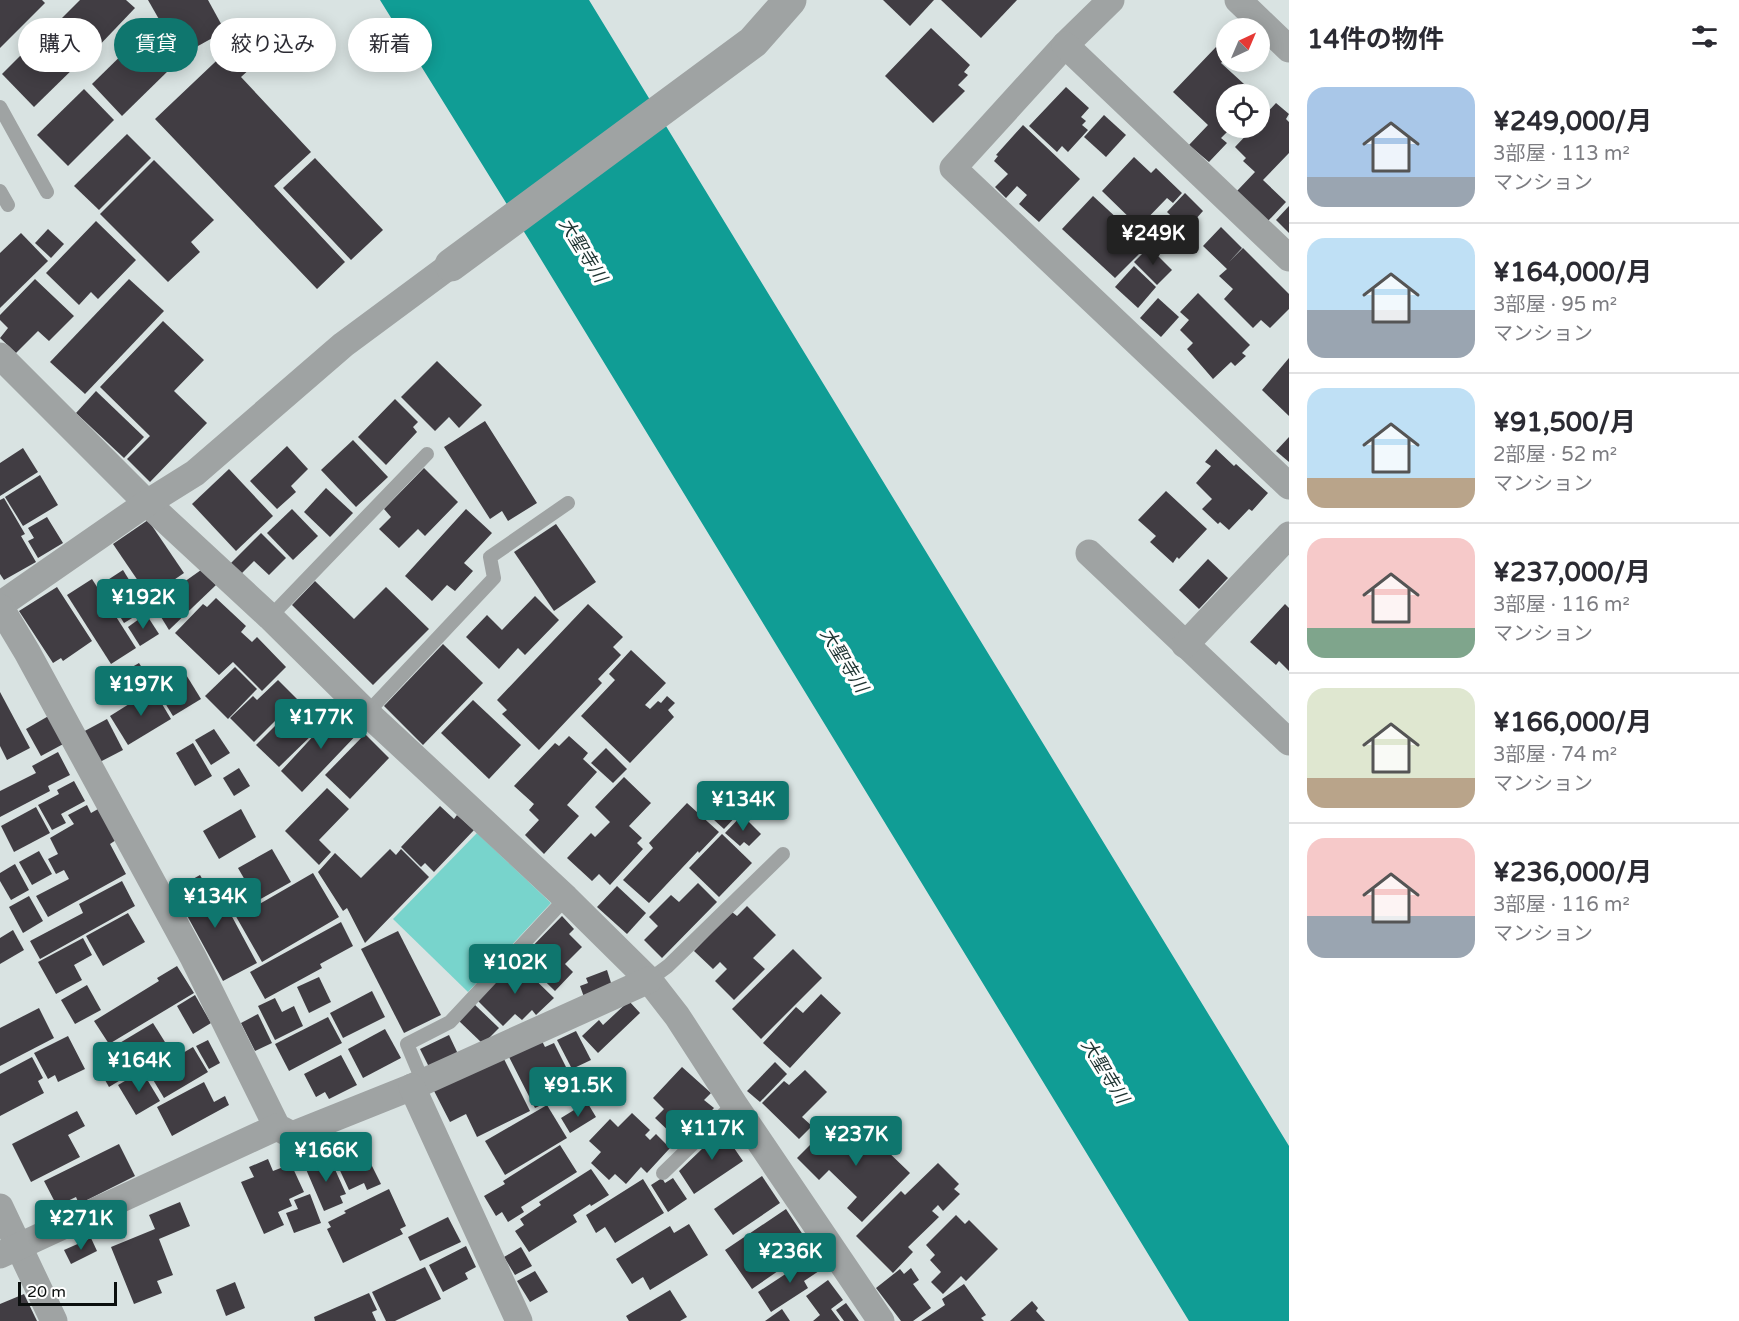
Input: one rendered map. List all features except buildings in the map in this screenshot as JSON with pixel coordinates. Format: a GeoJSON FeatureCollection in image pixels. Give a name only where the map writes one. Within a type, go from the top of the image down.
{"type":"FeatureCollection","features":[{"type":"Feature","properties":{"kind":"street"},"geometry":{"type":"LineString","coordinates":[[649,980],[418,1084],[292,1135],[277,1127],[193,957],[0,606],[195,473],[343,345],[753,42],[790,0]]}},
{"type":"Feature","properties":{"kind":"street"},"geometry":{"type":"LineString","coordinates":[[1111,0],[1065,45],[953,168],[1289,486]]}},
{"type":"Feature","properties":{"kind":"street"},"geometry":{"type":"LineString","coordinates":[[1238,0],[1289,49]]}},
{"type":"Feature","properties":{"kind":"street"},"geometry":{"type":"LineString","coordinates":[[1065,45],[1289,258]]}},
{"type":"Feature","properties":{"kind":"street"},"geometry":{"type":"LineString","coordinates":[[0,356],[147,504],[270,617],[367,713],[566,898],[649,980],[677,1016],[881,1321]]}},
{"type":"Feature","properties":{"kind":"street"},"geometry":{"type":"LineString","coordinates":[[1185,645],[1289,535]]}},
{"type":"Feature","properties":{"kind":"street"},"geometry":{"type":"LineString","coordinates":[[1089,553],[1289,742]]}},
{"type":"Feature","properties":{"kind":"street"},"geometry":{"type":"LineString","coordinates":[[418,1084],[519,1321]]}},
{"type":"Feature","properties":{"kind":"street"},"geometry":{"type":"LineString","coordinates":[[9,1251],[277,1127]]}},
{"type":"Feature","properties":{"kind":"street"},"geometry":{"type":"LineString","coordinates":[[0,1207],[9,1251],[54,1321]]}},
{"type":"Feature","properties":{"kind":"lane"},"geometry":{"type":"LineString","coordinates":[[0,107],[47,192]]}},
{"type":"Feature","properties":{"kind":"lane"},"geometry":{"type":"LineString","coordinates":[[0,191],[8,205]]}},
{"type":"Feature","properties":{"kind":"lane"},"geometry":{"type":"LineString","coordinates":[[270,617],[427,454]]}},
{"type":"Feature","properties":{"kind":"lane"},"geometry":{"type":"LineString","coordinates":[[367,713],[494,578],[490,556],[568,503]]}},
{"type":"Feature","properties":{"kind":"lane"},"geometry":{"type":"LineString","coordinates":[[649,980],[668,966],[783,854]]}},
{"type":"Feature","properties":{"kind":"lane"},"geometry":{"type":"LineString","coordinates":[[418,1084],[407,1044],[450,1022],[566,898]]}},
{"type":"Feature","properties":{"kind":"lane"},"geometry":{"type":"LineString","coordinates":[[663,1173],[734,1104]]}},
{"type":"Feature","properties":{"kind":"shaded area"},"geometry":{"type":"Polygon","coordinates":[[[477,833],[551,903],[468,992],[393,919],[477,833]]]}},
{"type":"Feature","properties":{"kind":"water","name":"大聖寺川"},"geometry":{"type":"Polygon","coordinates":[[[380,0],[589,0],[1289,1146],[1289,1321],[1189,1321],[425,72],[432,72],[432,18],[391,18],[380,0]]]}}]}
